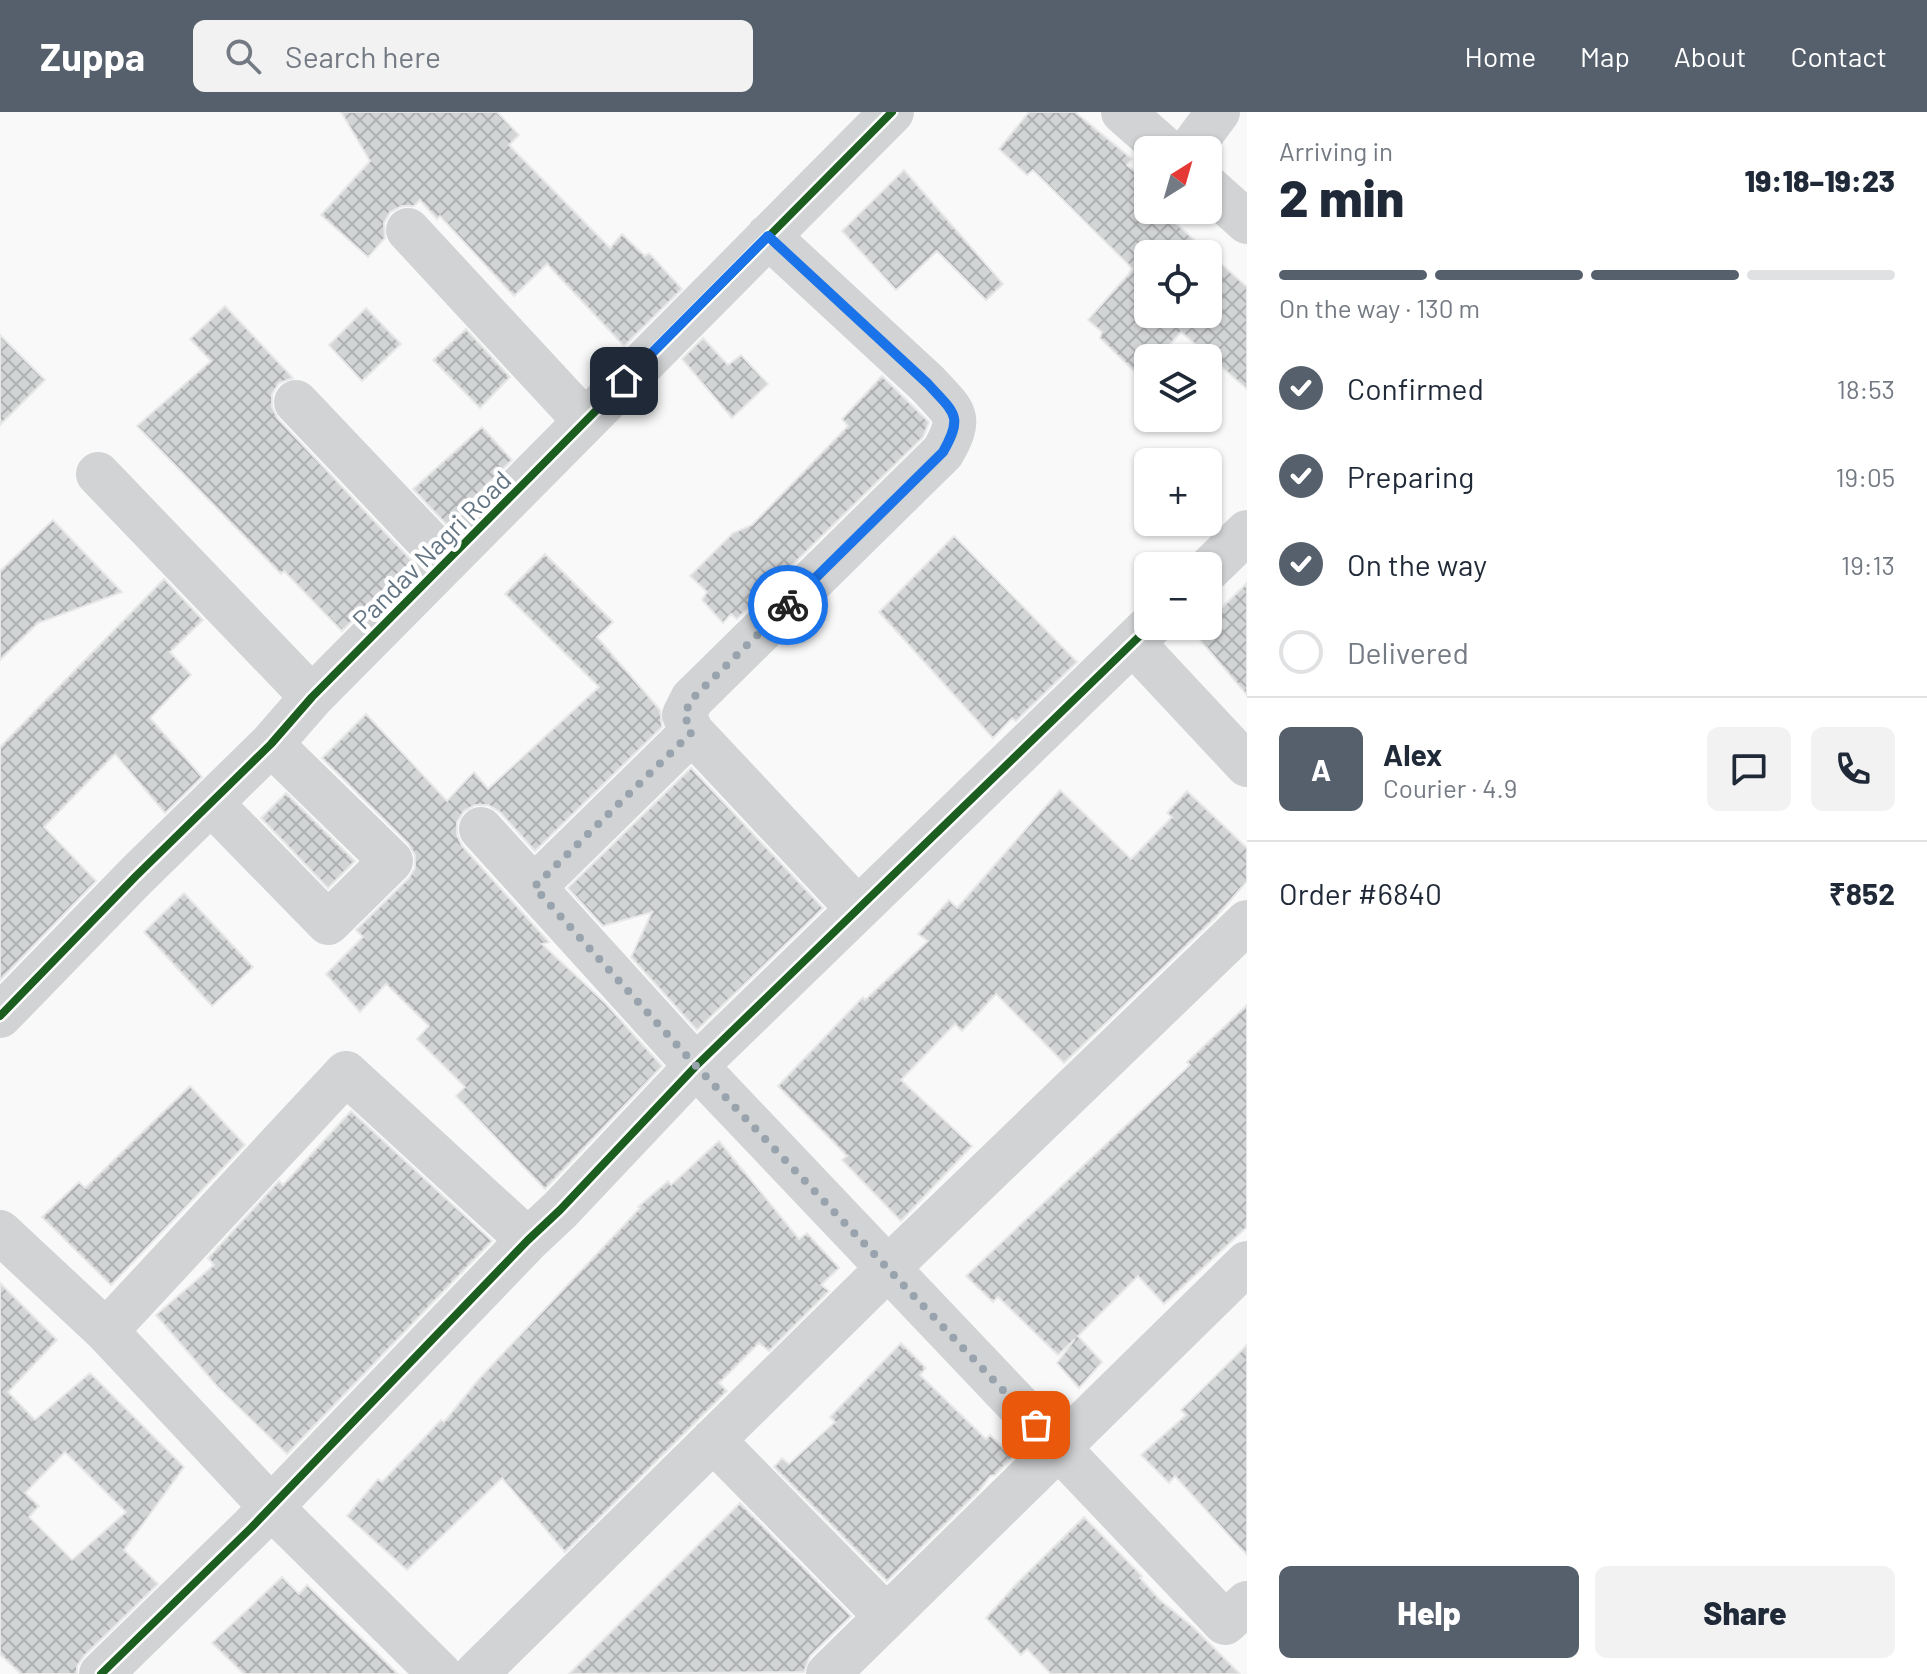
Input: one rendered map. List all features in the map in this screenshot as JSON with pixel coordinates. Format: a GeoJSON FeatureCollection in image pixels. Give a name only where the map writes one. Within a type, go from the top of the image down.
{"type":"FeatureCollection","features":[{"type":"Feature","properties":{"kind":"street","name":"Pandav Nagri Road"},"geometry":{"type":"LineString","coordinates":[[0,1016],[892,112]]}},
{"type":"Feature","properties":{"kind":"street"},"geometry":{"type":"LineString","coordinates":[[1123,112],[1150,136]]}},
{"type":"Feature","properties":{"kind":"street"},"geometry":{"type":"LineString","coordinates":[[1200,136],[1218,112]]}},
{"type":"Feature","properties":{"kind":"street"},"geometry":{"type":"LineString","coordinates":[[1222,200],[1247,222]]}},
{"type":"Feature","properties":{"kind":"street"},"geometry":{"type":"LineString","coordinates":[[408,230],[585,421]]}},
{"type":"Feature","properties":{"kind":"street"},"geometry":{"type":"LineString","coordinates":[[768,236],[928,384],[951,410],[956,421],[953,436],[943,452],[692,699],[684,715],[692,732],[858,909]]}},
{"type":"Feature","properties":{"kind":"street"},"geometry":{"type":"LineString","coordinates":[[296,402],[447,561]]}},
{"type":"Feature","properties":{"kind":"street"},"geometry":{"type":"LineString","coordinates":[[98,474],[312,697]]}},
{"type":"Feature","properties":{"kind":"street"},"geometry":{"type":"LineString","coordinates":[[1222,556],[1247,532]]}},
{"type":"Feature","properties":{"kind":"street"},"geometry":{"type":"LineString","coordinates":[[101,1674],[271,1507],[696,1066],[1135,640]]}},
{"type":"Feature","properties":{"kind":"street"},"geometry":{"type":"LineString","coordinates":[[1146,640],[1247,765]]}},
{"type":"Feature","properties":{"kind":"street"},"geometry":{"type":"LineString","coordinates":[[534,887],[692,732]]}},
{"type":"Feature","properties":{"kind":"street"},"geometry":{"type":"LineString","coordinates":[[211,803],[328,923],[391,861],[271,744]]}},
{"type":"Feature","properties":{"kind":"street"},"geometry":{"type":"LineString","coordinates":[[481,829],[696,1066],[1225,1623],[1247,1603]]}},
{"type":"Feature","properties":{"kind":"street"},"geometry":{"type":"LineString","coordinates":[[476,1674],[888,1268],[1247,922]]}},
{"type":"Feature","properties":{"kind":"street"},"geometry":{"type":"LineString","coordinates":[[106,1331],[346,1073],[528,1240]]}},
{"type":"Feature","properties":{"kind":"street"},"geometry":{"type":"LineString","coordinates":[[0,1232],[106,1331],[271,1507],[440,1674]]}},
{"type":"Feature","properties":{"kind":"street"},"geometry":{"type":"LineString","coordinates":[[828,1674],[1247,1263]]}},
{"type":"Feature","properties":{"kind":"street"},"geometry":{"type":"LineString","coordinates":[[713,1440],[886,1616]]}},
{"type":"Feature","properties":{"kind":"building"},"geometry":{"type":"Polygon","coordinates":[[[341,112],[497,112],[519,135],[509,145],[610,248],[622,234],[645,256],[649,253],[682,289],[624,346],[547,264],[514,296],[440,216],[437,219],[420,200],[414,206],[402,206],[390,212],[384,223],[385,238],[368,257],[321,215],[370,161],[341,112]]]}},
{"type":"Feature","properties":{"kind":"building"},"geometry":{"type":"Polygon","coordinates":[[[1029,112],[1075,112],[1132,159],[1127,165],[1134,171],[1134,224],[1177,224],[1195,240],[1134,240],[1134,328],[1222,328],[1222,265],[1247,287],[1247,389],[1222,367],[1222,344],[1195,344],[1181,332],[1170,344],[1134,344],[1134,371],[1100,338],[1102,332],[1088,320],[1133,269],[1033,170],[1027,175],[999,149],[1029,112]]]}},
{"type":"Feature","properties":{"kind":"building"},"geometry":{"type":"Polygon","coordinates":[[[904,170],[1003,284],[986,300],[937,251],[896,290],[842,231],[904,170]]]}},
{"type":"Feature","properties":{"kind":"building"},"geometry":{"type":"Polygon","coordinates":[[[225,306],[293,378],[279,383],[272,394],[272,407],[278,419],[412,561],[342,631],[284,571],[281,574],[137,426],[211,361],[190,339],[225,306]]]}},
{"type":"Feature","properties":{"kind":"building"},"geometry":{"type":"Polygon","coordinates":[[[366,308],[401,344],[362,381],[329,345],[366,308]]]}},
{"type":"Feature","properties":{"kind":"building"},"geometry":{"type":"Polygon","coordinates":[[[466,329],[510,377],[480,408],[433,360],[466,329]]]}},
{"type":"Feature","properties":{"kind":"building"},"geometry":{"type":"Polygon","coordinates":[[[0,335],[45,380],[0,425],[0,335]]]}},
{"type":"Feature","properties":{"kind":"building"},"geometry":{"type":"Polygon","coordinates":[[[703,338],[728,365],[741,355],[768,384],[732,418],[682,359],[703,338]]]}},
{"type":"Feature","properties":{"kind":"building"},"geometry":{"type":"Polygon","coordinates":[[[882,376],[929,422],[923,437],[737,619],[731,614],[723,623],[702,600],[707,592],[690,576],[733,533],[752,525],[848,426],[842,419],[882,376]]]}},
{"type":"Feature","properties":{"kind":"building"},"geometry":{"type":"Polygon","coordinates":[[[482,427],[512,460],[447,525],[413,489],[482,427]]]}},
{"type":"Feature","properties":{"kind":"building"},"geometry":{"type":"Polygon","coordinates":[[[53,520],[122,592],[38,623],[0,660],[0,571],[53,520]]]}},
{"type":"Feature","properties":{"kind":"building"},"geometry":{"type":"Polygon","coordinates":[[[954,536],[1077,662],[1016,721],[1012,718],[993,738],[879,612],[954,536]]]}},
{"type":"Feature","properties":{"kind":"building"},"geometry":{"type":"Polygon","coordinates":[[[545,554],[613,622],[597,637],[660,710],[662,727],[535,851],[500,812],[488,805],[475,805],[464,811],[457,822],[457,835],[462,846],[549,942],[542,944],[605,1003],[662,1066],[545,1189],[456,1096],[465,1087],[417,1039],[429,1026],[386,984],[360,1012],[326,974],[363,937],[356,930],[409,878],[415,868],[415,855],[408,843],[322,758],[366,714],[447,801],[474,772],[488,789],[599,687],[505,594],[545,554]]]}},
{"type":"Feature","properties":{"kind":"building"},"geometry":{"type":"Polygon","coordinates":[[[164,579],[203,620],[170,652],[191,675],[150,718],[202,777],[165,813],[115,754],[44,827],[96,881],[0,980],[0,747],[164,579]]]}},
{"type":"Feature","properties":{"kind":"building"},"geometry":{"type":"Polygon","coordinates":[[[1247,583],[1247,695],[1200,640],[1222,640],[1222,607],[1247,583]]]}},
{"type":"Feature","properties":{"kind":"building"},"geometry":{"type":"Polygon","coordinates":[[[691,768],[823,908],[697,1030],[631,957],[652,912],[603,926],[568,888],[691,768]]]}},
{"type":"Feature","properties":{"kind":"building"},"geometry":{"type":"Polygon","coordinates":[[[1060,790],[1131,859],[1172,817],[1167,813],[1187,791],[1247,848],[1247,881],[1216,917],[1064,1063],[996,994],[962,1031],[955,1024],[901,1080],[972,1146],[901,1221],[842,1160],[847,1156],[778,1086],[863,997],[865,1000],[928,941],[918,934],[949,900],[957,908],[1060,790]]]}},
{"type":"Feature","properties":{"kind":"building"},"geometry":{"type":"Polygon","coordinates":[[[286,793],[355,861],[328,888],[261,818],[286,793]]]}},
{"type":"Feature","properties":{"kind":"building"},"geometry":{"type":"Polygon","coordinates":[[[184,893],[253,967],[212,1006],[144,932],[184,893]]]}},
{"type":"Feature","properties":{"kind":"building"},"geometry":{"type":"Polygon","coordinates":[[[1247,1005],[1247,1227],[1164,1304],[1138,1276],[1078,1336],[1102,1362],[1079,1388],[1057,1363],[1075,1339],[1058,1355],[998,1297],[993,1302],[966,1276],[1190,1065],[1187,1062],[1247,1005]]]}},
{"type":"Feature","properties":{"kind":"building"},"geometry":{"type":"Polygon","coordinates":[[[190,1086],[245,1145],[111,1285],[42,1217],[79,1182],[85,1188],[190,1086]]]}},
{"type":"Feature","properties":{"kind":"building"},"geometry":{"type":"Polygon","coordinates":[[[351,1111],[492,1241],[287,1454],[217,1386],[156,1315],[214,1265],[208,1258],[279,1181],[283,1185],[351,1111]]]}},
{"type":"Feature","properties":{"kind":"building"},"geometry":{"type":"Polygon","coordinates":[[[719,1141],[799,1239],[807,1233],[839,1268],[821,1285],[829,1291],[769,1351],[759,1343],[719,1383],[727,1391],[565,1552],[502,1478],[407,1570],[347,1516],[378,1479],[382,1482],[441,1420],[444,1422],[479,1379],[638,1207],[668,1181],[671,1185],[719,1141]]]}},
{"type":"Feature","properties":{"kind":"building"},"geometry":{"type":"Polygon","coordinates":[[[0,1283],[57,1340],[8,1392],[35,1420],[90,1373],[184,1467],[124,1550],[158,1584],[84,1656],[77,1666],[77,1674],[21,1674],[0,1654],[0,1283]],[[65,1452],[25,1493],[39,1506],[29,1517],[72,1560],[126,1512],[65,1452]]]}},
{"type":"Feature","properties":{"kind":"building"},"geometry":{"type":"Polygon","coordinates":[[[901,1343],[926,1368],[920,1375],[986,1439],[990,1435],[1013,1457],[995,1475],[990,1476],[979,1491],[887,1581],[774,1467],[782,1458],[789,1464],[835,1422],[830,1417],[901,1343]]]}},
{"type":"Feature","properties":{"kind":"building"},"geometry":{"type":"Polygon","coordinates":[[[1247,1345],[1247,1555],[1175,1476],[1169,1483],[1141,1455],[1186,1415],[1181,1410],[1247,1345]]]}},
{"type":"Feature","properties":{"kind":"building"},"geometry":{"type":"Polygon","coordinates":[[[740,1503],[851,1616],[810,1656],[804,1672],[569,1674],[740,1503]]]}},
{"type":"Feature","properties":{"kind":"building"},"geometry":{"type":"Polygon","coordinates":[[[1084,1517],[1142,1576],[1140,1578],[1160,1600],[1193,1627],[1240,1674],[1051,1674],[1027,1649],[1021,1655],[986,1618],[1084,1517]]]}},
{"type":"Feature","properties":{"kind":"building"},"geometry":{"type":"Polygon","coordinates":[[[282,1577],[299,1594],[307,1585],[398,1674],[244,1674],[212,1643],[282,1577]]]}},
{"type":"Feature","properties":{"kind":"cycle path"},"geometry":{"type":"LineString","coordinates":[[0,1016],[892,112]]}},
{"type":"Feature","properties":{"kind":"cycle path"},"geometry":{"type":"LineString","coordinates":[[101,1674],[251,1528],[696,1066],[1136,640]]}},
{"type":"Feature","properties":{"kind":"way so far"},"geometry":{"type":"LineString","coordinates":[[788,605],[692,699],[684,715],[692,732],[534,887],[696,1066],[1036,1425]]}},
{"type":"Feature","properties":{"kind":"route"},"geometry":{"type":"LineString","coordinates":[[624,381],[768,236],[928,384],[951,410],[956,421],[953,436],[943,452],[788,605]]}}]}
